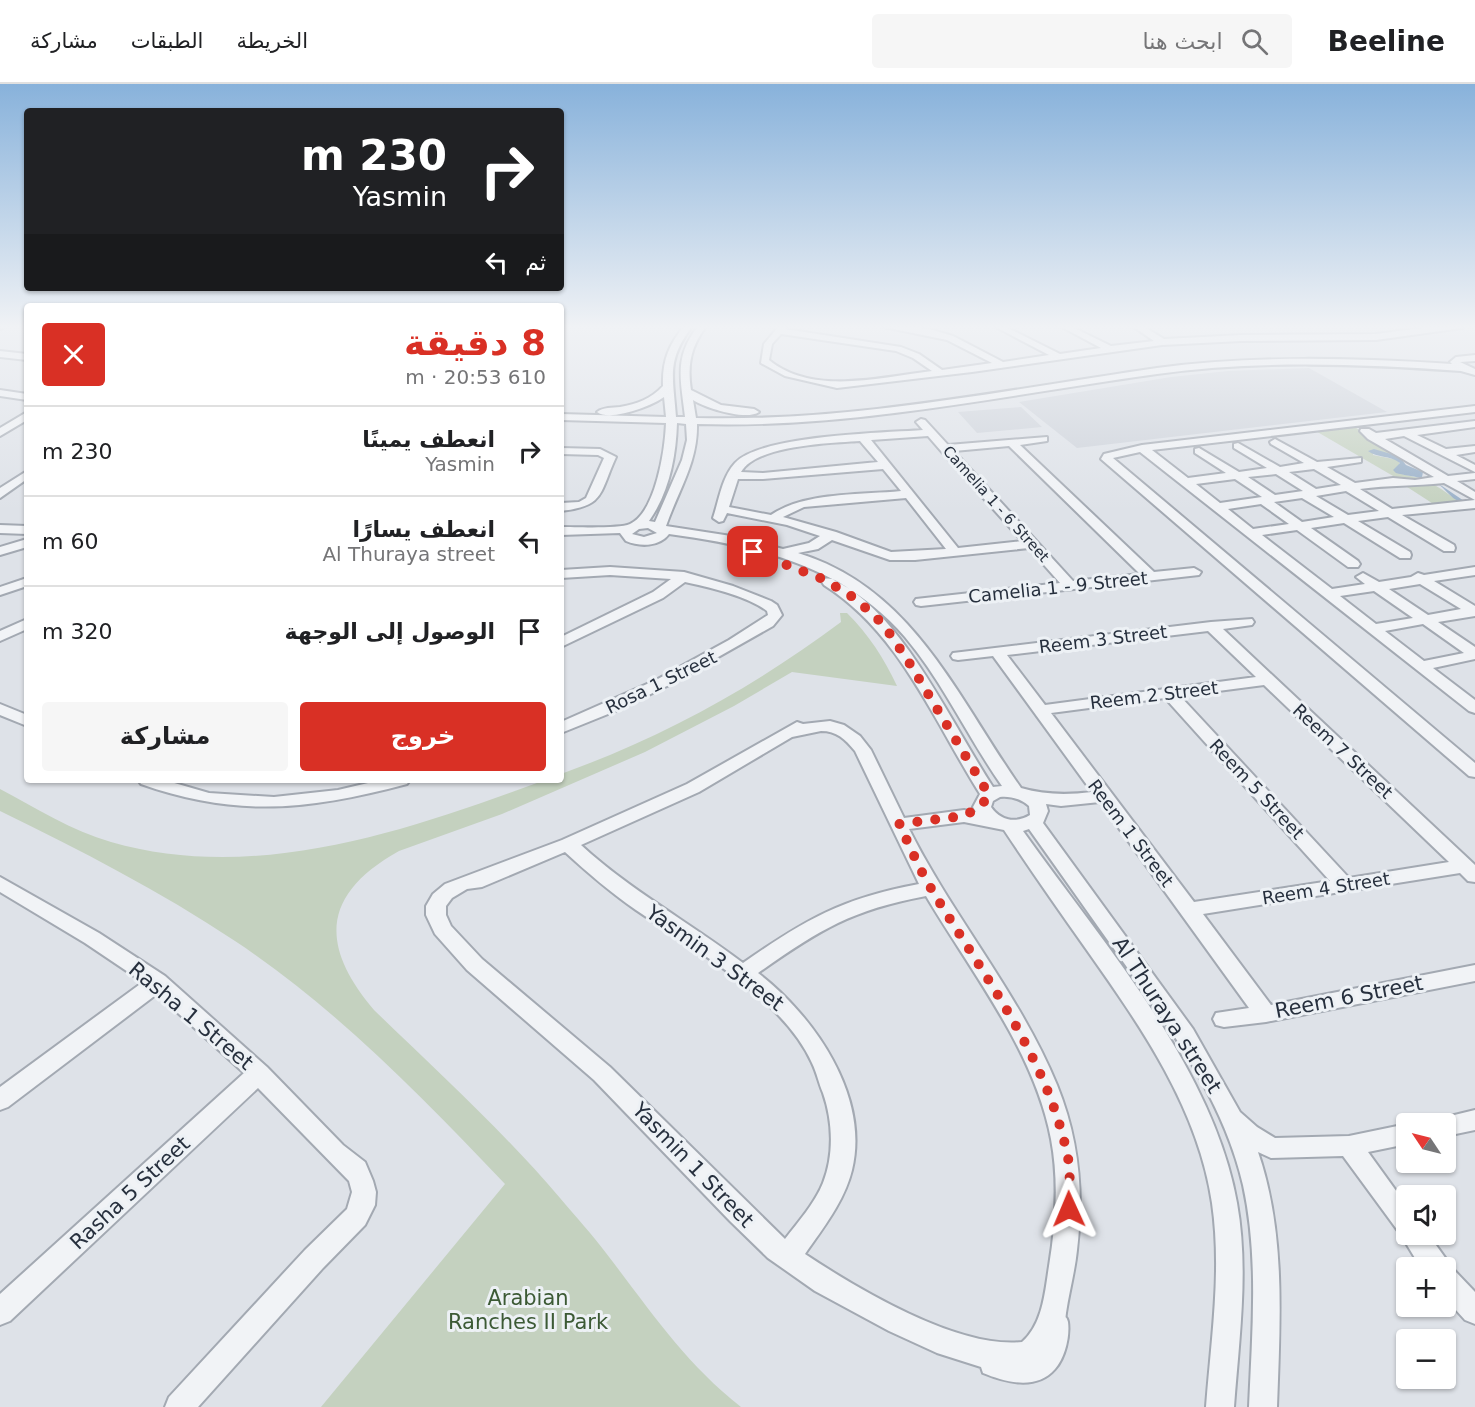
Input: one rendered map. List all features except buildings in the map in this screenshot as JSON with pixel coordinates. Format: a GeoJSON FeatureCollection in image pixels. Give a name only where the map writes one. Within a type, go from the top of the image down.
{"type":"FeatureCollection","features":[{"type":"Feature","properties":{"kind":"street"},"geometry":{"type":"LineString","coordinates":[[598,412],[645,404],[659,397],[665,387]]}},
{"type":"Feature","properties":{"kind":"street"},"geometry":{"type":"LineString","coordinates":[[668,387],[681,417],[684,444],[690,450]]}},
{"type":"Feature","properties":{"kind":"street"},"geometry":{"type":"LineString","coordinates":[[564,531],[631,530],[646,518],[657,494],[671,439],[681,417],[686,387]]}},
{"type":"Feature","properties":{"kind":"street"},"geometry":{"type":"LineString","coordinates":[[564,417],[681,417],[788,413],[1027,387]]}},
{"type":"Feature","properties":{"kind":"street"},"geometry":{"type":"LineString","coordinates":[[564,412],[598,412],[745,422],[816,418],[969,401],[1058,387]]}},
{"type":"Feature","properties":{"kind":"street"},"geometry":{"type":"LineString","coordinates":[[686,391],[705,403],[727,409],[788,413]]}},
{"type":"Feature","properties":{"kind":"street"},"geometry":{"type":"LineString","coordinates":[[0,394],[24,396]]}},
{"type":"Feature","properties":{"kind":"street"},"geometry":{"type":"LineString","coordinates":[[0,433],[24,417]]}},
{"type":"Feature","properties":{"kind":"street"},"geometry":{"type":"LineString","coordinates":[[564,418],[578,421],[637,424],[659,431],[671,439]]}},
{"type":"Feature","properties":{"kind":"street"},"geometry":{"type":"LineString","coordinates":[[1473,418],[1443,428],[1400,430],[1368,435],[1445,480],[1474,502]]}},
{"type":"Feature","properties":{"kind":"street"},"geometry":{"type":"LineString","coordinates":[[1473,418],[1143,448],[1113,453],[1107,456],[1107,459],[1475,772]]}},
{"type":"Feature","properties":{"kind":"street"},"geometry":{"type":"LineString","coordinates":[[660,531],[690,450],[705,433],[745,422]]}},
{"type":"Feature","properties":{"kind":"street","name":"Camelia 1 - 6 Street"},"geometry":{"type":"LineString","coordinates":[[921,422],[1070,586]]}},
{"type":"Feature","properties":{"kind":"street"},"geometry":{"type":"LineString","coordinates":[[1431,423],[1475,446]]}},
{"type":"Feature","properties":{"kind":"street"},"geometry":{"type":"LineString","coordinates":[[1400,430],[1475,469]]}},
{"type":"Feature","properties":{"kind":"street"},"geometry":{"type":"LineString","coordinates":[[931,433],[792,445],[768,450],[741,463],[721,514],[774,518],[832,535],[890,556],[909,557],[1032,544]]}},
{"type":"Feature","properties":{"kind":"street"},"geometry":{"type":"LineString","coordinates":[[865,439],[955,552]]}},
{"type":"Feature","properties":{"kind":"street"},"geometry":{"type":"LineString","coordinates":[[945,449],[1043,439]]}},
{"type":"Feature","properties":{"kind":"street"},"geometry":{"type":"LineString","coordinates":[[1011,442],[1152,577]]}},
{"type":"Feature","properties":{"kind":"street"},"geometry":{"type":"LineString","coordinates":[[1275,442],[1449,548]]}},
{"type":"Feature","properties":{"kind":"street"},"geometry":{"type":"LineString","coordinates":[[1238,446],[1346,519],[1406,555]]}},
{"type":"Feature","properties":{"kind":"street"},"geometry":{"type":"LineString","coordinates":[[1404,457],[1475,446]]}},
{"type":"Feature","properties":{"kind":"street"},"geometry":{"type":"LineString","coordinates":[[1143,448],[1474,707]]}},
{"type":"Feature","properties":{"kind":"street"},"geometry":{"type":"LineString","coordinates":[[564,451],[609,455],[594,496],[586,504],[564,507]]}},
{"type":"Feature","properties":{"kind":"street"},"geometry":{"type":"LineString","coordinates":[[1199,451],[1237,475],[1353,564]]}},
{"type":"Feature","properties":{"kind":"street"},"geometry":{"type":"LineString","coordinates":[[1186,482],[1357,460]]}},
{"type":"Feature","properties":{"kind":"street"},"geometry":{"type":"LineString","coordinates":[[735,474],[764,476],[885,465]]}},
{"type":"Feature","properties":{"kind":"street"},"geometry":{"type":"LineString","coordinates":[[4,491],[24,476]]}},
{"type":"Feature","properties":{"kind":"street"},"geometry":{"type":"LineString","coordinates":[[1217,507],[1351,487],[1475,476]]}},
{"type":"Feature","properties":{"kind":"street"},"geometry":{"type":"LineString","coordinates":[[4,491],[24,489]]}},
{"type":"Feature","properties":{"kind":"street"},"geometry":{"type":"LineString","coordinates":[[657,494],[672,495]]}},
{"type":"Feature","properties":{"kind":"street"},"geometry":{"type":"LineString","coordinates":[[774,518],[787,509],[803,504],[909,495]]}},
{"type":"Feature","properties":{"kind":"street"},"geometry":{"type":"LineString","coordinates":[[1251,533],[1300,524],[1474,502]]}},
{"type":"Feature","properties":{"kind":"street"},"geometry":{"type":"LineString","coordinates":[[564,539],[631,530],[648,524],[660,531],[759,554],[823,579],[856,599],[883,624],[895,640],[986,799]]}},
{"type":"Feature","properties":{"kind":"street"},"geometry":{"type":"LineString","coordinates":[[0,529],[24,530]]}},
{"type":"Feature","properties":{"kind":"street"},"geometry":{"type":"LineString","coordinates":[[660,531],[732,538],[784,552],[806,560],[861,588],[877,599],[899,622],[926,657],[1020,794]]}},
{"type":"Feature","properties":{"kind":"street"},"geometry":{"type":"LineString","coordinates":[[784,552],[813,546],[832,535]]}},
{"type":"Feature","properties":{"kind":"street"},"geometry":{"type":"LineString","coordinates":[[0,550],[24,544]]}},
{"type":"Feature","properties":{"kind":"street"},"geometry":{"type":"LineString","coordinates":[[806,560],[813,546]]}},
{"type":"Feature","properties":{"kind":"street"},"geometry":{"type":"LineString","coordinates":[[1454,564],[1473,573]]}},
{"type":"Feature","properties":{"kind":"street","name":"Rosa 1 Street"},"geometry":{"type":"LineString","coordinates":[[564,574],[633,571],[684,576],[733,590],[753,599],[767,612],[766,619],[758,629],[712,657],[656,687],[564,727]]}},
{"type":"Feature","properties":{"kind":"street"},"geometry":{"type":"LineString","coordinates":[[1407,571],[1474,611]]}},
{"type":"Feature","properties":{"kind":"street","name":"Camelia 1 - 9 Street"},"geometry":{"type":"LineString","coordinates":[[921,602],[1194,572]]}},
{"type":"Feature","properties":{"kind":"street"},"geometry":{"type":"LineString","coordinates":[[1328,594],[1473,573]]}},
{"type":"Feature","properties":{"kind":"street"},"geometry":{"type":"LineString","coordinates":[[0,582],[24,574]]}},
{"type":"Feature","properties":{"kind":"street"},"geometry":{"type":"LineString","coordinates":[[564,642],[658,596],[684,576]]}},
{"type":"Feature","properties":{"kind":"street"},"geometry":{"type":"LineString","coordinates":[[1363,577],[1474,656]]}},
{"type":"Feature","properties":{"kind":"street"},"geometry":{"type":"LineString","coordinates":[[0,591],[24,583]]}},
{"type":"Feature","properties":{"kind":"street"},"geometry":{"type":"LineString","coordinates":[[1373,629],[1474,611]]}},
{"type":"Feature","properties":{"kind":"street","name":"Reem 3 Street"},"geometry":{"type":"LineString","coordinates":[[958,656],[1247,622]]}},
{"type":"Feature","properties":{"kind":"street"},"geometry":{"type":"LineString","coordinates":[[0,637],[24,625]]}},
{"type":"Feature","properties":{"kind":"street","name":"Reem 7 Street"},"geometry":{"type":"LineString","coordinates":[[1210,626],[1469,871]]}},
{"type":"Feature","properties":{"kind":"street","name":"Reem 1 Street"},"geometry":{"type":"LineString","coordinates":[[997,651],[1266,1014]]}},
{"type":"Feature","properties":{"kind":"street"},"geometry":{"type":"LineString","coordinates":[[1420,666],[1474,656]]}},
{"type":"Feature","properties":{"kind":"street","name":"Reem 2 Street"},"geometry":{"type":"LineString","coordinates":[[1040,710],[1268,680]]}},
{"type":"Feature","properties":{"kind":"street","name":"Reem 5 Street"},"geometry":{"type":"LineString","coordinates":[[1169,693],[1345,885]]}},
{"type":"Feature","properties":{"kind":"street"},"geometry":{"type":"LineString","coordinates":[[0,709],[24,720]]}},
{"type":"Feature","properties":{"kind":"street","name":"Yasmin 1 Street"},"geometry":{"type":"LineString","coordinates":[[820,725],[833,726],[852,736],[863,750],[931,888],[1019,1032],[1056,1113],[1068,1161],[1069,1209],[1065,1256],[1053,1312],[1055,1335],[1053,1349],[1046,1360],[1035,1367],[1021,1371],[1005,1368],[973,1350],[884,1315],[822,1281],[787,1257],[745,1219],[607,1078],[481,972],[456,946],[446,932],[443,917],[448,901],[463,888],[485,877],[568,844],[693,788],[788,733],[820,725]]}},
{"type":"Feature","properties":{"kind":"street"},"geometry":{"type":"LineString","coordinates":[[155,783],[192,796],[255,803],[290,802],[327,797],[388,783]]}},
{"type":"Feature","properties":{"kind":"street"},"geometry":{"type":"LineString","coordinates":[[964,816],[996,792],[1061,801],[1104,796]]}},
{"type":"Feature","properties":{"kind":"street","name":"Al Thuraya street"},"geometry":{"type":"LineString","coordinates":[[1020,794],[1034,801],[1036,817],[1206,1068],[1231,1117],[1253,1178],[1265,1257],[1267,1316],[1263,1407]]}},
{"type":"Feature","properties":{"kind":"street","name":"Al Thuraya street"},"geometry":{"type":"LineString","coordinates":[[986,799],[984,812],[1001,823],[1131,998],[1181,1077],[1200,1116],[1221,1182],[1229,1251],[1220,1407]]}},
{"type":"Feature","properties":{"kind":"street"},"geometry":{"type":"LineString","coordinates":[[899,824],[964,816],[1027,825],[1061,801]]}},
{"type":"Feature","properties":{"kind":"street","name":"Yasmin 3 Street"},"geometry":{"type":"LineString","coordinates":[[568,844],[634,898],[742,974],[790,1013],[809,1036],[825,1064],[835,1088],[841,1117],[843,1143],[839,1173],[825,1203],[787,1257]]}},
{"type":"Feature","properties":{"kind":"street","name":"Reem 4 Street"},"geometry":{"type":"LineString","coordinates":[[1188,910],[1345,885],[1469,871]]}},
{"type":"Feature","properties":{"kind":"street","name":"Rasha 1 Street"},"geometry":{"type":"LineString","coordinates":[[0,883],[92,938],[158,982],[259,1073],[334,1152],[350,1178],[353,1191],[350,1208],[341,1225],[314,1259],[182,1404]]}},
{"type":"Feature","properties":{"kind":"street"},"geometry":{"type":"LineString","coordinates":[[742,974],[813,926],[842,911],[880,899],[931,888]]}},
{"type":"Feature","properties":{"kind":"street","name":"Reem 6 Street"},"geometry":{"type":"LineString","coordinates":[[1224,1019],[1266,1014],[1475,973]]}},
{"type":"Feature","properties":{"kind":"street"},"geometry":{"type":"LineString","coordinates":[[0,1100],[158,982]]}},
{"type":"Feature","properties":{"kind":"street","name":"Rasha 5 Street"},"geometry":{"type":"LineString","coordinates":[[0,1312],[259,1073]]}},
{"type":"Feature","properties":{"kind":"street"},"geometry":{"type":"LineString","coordinates":[[1231,1117],[1249,1134],[1271,1148],[1348,1146],[1396,1136]]}},
{"type":"Feature","properties":{"kind":"street"},"geometry":{"type":"LineString","coordinates":[[1456,1124],[1475,1120]]}},
{"type":"Feature","properties":{"kind":"street"},"geometry":{"type":"LineString","coordinates":[[1348,1146],[1396,1212]]}},
{"type":"Feature","properties":{"kind":"street"},"geometry":{"type":"LineString","coordinates":[[1253,1178],[1259,1161],[1271,1148]]}},
{"type":"Feature","properties":{"kind":"street"},"geometry":{"type":"LineString","coordinates":[[1456,1291],[1475,1311]]}},
{"type":"Feature","properties":{"kind":"shaded area"},"geometry":{"type":"Polygon","coordinates":[[[1112,387],[1342,387],[1387,412],[1077,448],[1019,402],[1112,387]]]}},
{"type":"Feature","properties":{"kind":"shaded area"},"geometry":{"type":"Polygon","coordinates":[[[1021,407],[1042,427],[977,433],[958,412],[1021,407]]]}},
{"type":"Feature","properties":{"kind":"green space"},"geometry":{"type":"Polygon","coordinates":[[[1351,425],[1402,455],[1381,453],[1374,449],[1373,455],[1398,460],[1400,465],[1395,469],[1402,474],[1419,478],[1400,480],[1314,430],[1351,425]]]}},
{"type":"Feature","properties":{"kind":"green space"},"geometry":{"type":"Polygon","coordinates":[[[1424,480],[1459,501],[1435,505],[1401,483],[1424,480]]]}},
{"type":"Feature","properties":{"kind":"green space","name":"Arabian Ranches II Park"},"geometry":{"type":"Polygon","coordinates":[[[840,613],[847,613],[855,621],[881,656],[897,686],[792,672],[734,706],[645,752],[502,814],[399,851],[374,868],[355,885],[343,903],[337,922],[337,942],[344,964],[356,986],[374,1010],[469,1101],[538,1173],[595,1239],[685,1354],[741,1407],[321,1407],[505,1184],[409,1086],[343,1024],[308,995],[235,941],[178,905],[90,856],[0,811],[0,789],[82,832],[111,842],[166,853],[221,857],[277,854],[332,846],[440,817],[537,783],[564,783],[564,773],[636,744],[707,708],[775,668],[841,622],[840,613]]]}},
{"type":"Feature","properties":{"kind":"water"},"geometry":{"type":"Polygon","coordinates":[[[1374,449],[1408,459],[1402,460],[1406,465],[1423,472],[1422,477],[1431,481],[1396,473],[1393,470],[1400,463],[1368,451],[1374,449]]]}},
{"type":"Feature","properties":{"kind":"water"},"geometry":{"type":"Polygon","coordinates":[[[1436,483],[1442,486],[1467,503],[1456,500],[1436,483]]]}},
{"type":"Feature","properties":{"kind":"route"},"geometry":{"type":"LineString","coordinates":[[753,552],[805,570],[823,579],[856,599],[883,624],[907,659],[989,795],[980,807],[964,816],[899,824],[931,888],[1019,1032],[1040,1072],[1056,1113],[1068,1161],[1069,1209]]}}]}
